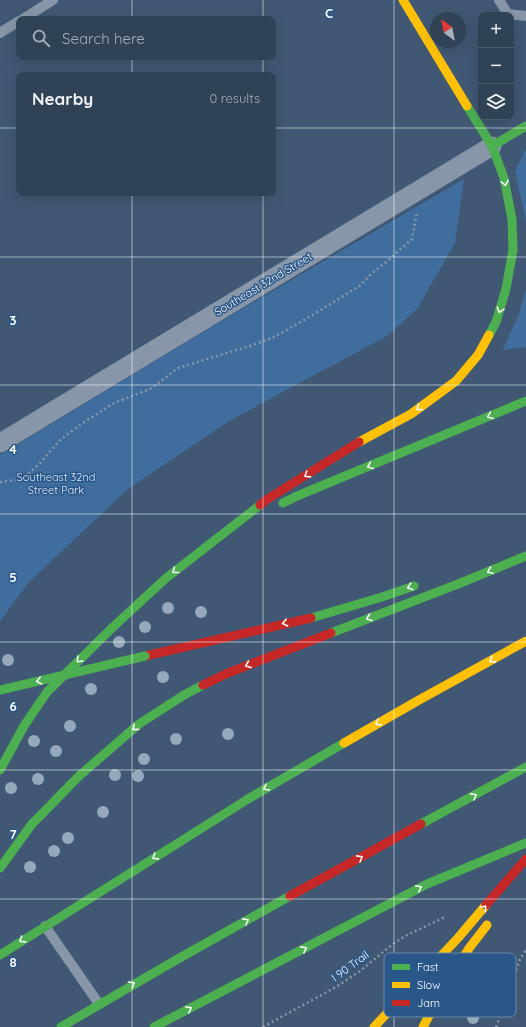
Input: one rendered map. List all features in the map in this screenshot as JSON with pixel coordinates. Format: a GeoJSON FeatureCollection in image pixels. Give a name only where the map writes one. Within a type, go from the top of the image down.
{"type":"FeatureCollection","features":[{"type":"Feature","properties":{"kind":"main road"},"geometry":{"type":"LineString","coordinates":[[0,770],[24,726],[47,692],[159,584],[266,500],[360,442],[411,414],[456,381],[478,355],[496,322],[506,288],[513,250],[512,219],[504,178],[492,146],[403,0]]}},
{"type":"Feature","properties":{"kind":"main road","name":"Southeast 32nd Street"},"geometry":{"type":"LineString","coordinates":[[492,146],[526,126]]}},
{"type":"Feature","properties":{"kind":"main road"},"geometry":{"type":"LineString","coordinates":[[276,507],[297,496],[526,401]]}},
{"type":"Feature","properties":{"kind":"main road"},"geometry":{"type":"LineString","coordinates":[[206,547],[263,514]]}},
{"type":"Feature","properties":{"kind":"main road"},"geometry":{"type":"LineString","coordinates":[[0,868],[32,824],[79,776],[139,724],[184,695],[228,673],[458,584],[526,556]]}},
{"type":"Feature","properties":{"kind":"main road"},"geometry":{"type":"LineString","coordinates":[[0,690],[311,618],[382,597],[419,584]]}},
{"type":"Feature","properties":{"kind":"main road"},"geometry":{"type":"LineString","coordinates":[[0,955],[248,799],[419,700],[526,641]]}},
{"type":"Feature","properties":{"kind":"main road"},"geometry":{"type":"LineString","coordinates":[[61,1027],[224,932],[526,767]]}},
{"type":"Feature","properties":{"kind":"main road"},"geometry":{"type":"LineString","coordinates":[[154,1027],[427,884],[526,843]]}},
{"type":"Feature","properties":{"kind":"main road"},"geometry":{"type":"LineString","coordinates":[[444,953],[526,860]]}},
{"type":"Feature","properties":{"kind":"main road"},"geometry":{"type":"LineString","coordinates":[[466,953],[493,918]]}},
{"type":"Feature","properties":{"kind":"main road"},"geometry":{"type":"LineString","coordinates":[[374,1027],[384,1016]]}},
{"type":"Feature","properties":{"kind":"main road"},"geometry":{"type":"LineString","coordinates":[[423,1027],[428,1017]]}},
{"type":"Feature","properties":{"kind":"street","name":"Southeast 32nd Street"},"geometry":{"type":"LineString","coordinates":[[0,443],[492,146]]}},
{"type":"Feature","properties":{"kind":"lane"},"geometry":{"type":"LineString","coordinates":[[27,16],[54,0]]}},
{"type":"Feature","properties":{"kind":"lane"},"geometry":{"type":"LineString","coordinates":[[499,0],[508,14],[526,16]]}},
{"type":"Feature","properties":{"kind":"lane"},"geometry":{"type":"LineString","coordinates":[[0,33],[16,23]]}},
{"type":"Feature","properties":{"kind":"lane"},"geometry":{"type":"LineString","coordinates":[[45,926],[99,1004]]}},
{"type":"Feature","properties":{"kind":"path"},"geometry":{"type":"LineString","coordinates":[[0,482],[15,480],[28,474],[61,439],[83,423],[114,403],[150,389],[178,368],[253,345],[276,336],[361,285],[371,274],[412,239],[420,208]]}},
{"type":"Feature","properties":{"kind":"path","name":"I 90 Trail"},"geometry":{"type":"LineString","coordinates":[[263,1027],[336,987],[360,971],[392,944],[445,917]]}},
{"type":"Feature","properties":{"kind":"path"},"geometry":{"type":"LineString","coordinates":[[516,970],[520,959],[526,950]]}},
{"type":"Feature","properties":{"kind":"path"},"geometry":{"type":"LineString","coordinates":[[496,1027],[500,1017]]}},
{"type":"Feature","properties":{"kind":"green space"},"geometry":{"type":"Polygon","coordinates":[[[526,150],[526,220],[515,172],[526,150]]]}},
{"type":"Feature","properties":{"kind":"green space","name":"Southeast 32nd Street Park"},"geometry":{"type":"Polygon","coordinates":[[[464,179],[455,243],[417,309],[387,336],[229,421],[128,489],[29,582],[0,621],[0,455],[218,323],[464,179]]]}},
{"type":"Feature","properties":{"kind":"green space"},"geometry":{"type":"Polygon","coordinates":[[[526,289],[526,347],[503,350],[519,313],[526,289]]]}},
{"type":"Feature","properties":{"kind":"traffic: fast"},"geometry":{"type":"LineString","coordinates":[[467,106],[492,146],[526,126]]}},
{"type":"Feature","properties":{"kind":"traffic: fast"},"geometry":{"type":"LineString","coordinates":[[489,335],[496,322],[506,289],[513,250],[512,219],[504,178],[492,146]]}},
{"type":"Feature","properties":{"kind":"traffic: fast"},"geometry":{"type":"LineString","coordinates":[[283,503],[526,401]]}},
{"type":"Feature","properties":{"kind":"traffic: fast"},"geometry":{"type":"LineString","coordinates":[[0,770],[24,726],[47,692],[112,628],[165,579],[260,505]]}},
{"type":"Feature","properties":{"kind":"traffic: fast"},"geometry":{"type":"LineString","coordinates":[[331,633],[526,556]]}},
{"type":"Feature","properties":{"kind":"traffic: fast"},"geometry":{"type":"LineString","coordinates":[[311,618],[414,586]]}},
{"type":"Feature","properties":{"kind":"traffic: fast"},"geometry":{"type":"LineString","coordinates":[[0,690],[145,656]]}},
{"type":"Feature","properties":{"kind":"traffic: fast"},"geometry":{"type":"LineString","coordinates":[[0,868],[32,824],[79,776],[139,724],[184,695],[203,685]]}},
{"type":"Feature","properties":{"kind":"traffic: fast"},"geometry":{"type":"LineString","coordinates":[[0,955],[248,799],[344,743]]}},
{"type":"Feature","properties":{"kind":"traffic: fast"},"geometry":{"type":"LineString","coordinates":[[421,824],[526,767]]}},
{"type":"Feature","properties":{"kind":"traffic: fast"},"geometry":{"type":"LineString","coordinates":[[154,1027],[427,884],[526,843]]}},
{"type":"Feature","properties":{"kind":"traffic: fast"},"geometry":{"type":"LineString","coordinates":[[61,1027],[290,896]]}},
{"type":"Feature","properties":{"kind":"traffic: slow"},"geometry":{"type":"LineString","coordinates":[[403,0],[467,106]]}},
{"type":"Feature","properties":{"kind":"traffic: slow"},"geometry":{"type":"LineString","coordinates":[[359,442],[411,414],[456,381],[478,355],[489,335]]}},
{"type":"Feature","properties":{"kind":"traffic: slow"},"geometry":{"type":"LineString","coordinates":[[344,743],[526,641]]}},
{"type":"Feature","properties":{"kind":"traffic: slow"},"geometry":{"type":"LineString","coordinates":[[444,953],[486,905]]}},
{"type":"Feature","properties":{"kind":"traffic: slow"},"geometry":{"type":"LineString","coordinates":[[466,953],[487,925]]}},
{"type":"Feature","properties":{"kind":"traffic: slow"},"geometry":{"type":"LineString","coordinates":[[374,1027],[384,1016]]}},
{"type":"Feature","properties":{"kind":"traffic: slow"},"geometry":{"type":"LineString","coordinates":[[423,1027],[428,1017]]}},
{"type":"Feature","properties":{"kind":"traffic: jam"},"geometry":{"type":"LineString","coordinates":[[260,505],[359,442]]}},
{"type":"Feature","properties":{"kind":"traffic: jam"},"geometry":{"type":"LineString","coordinates":[[145,656],[311,618]]}},
{"type":"Feature","properties":{"kind":"traffic: jam"},"geometry":{"type":"LineString","coordinates":[[203,685],[228,673],[331,633]]}},
{"type":"Feature","properties":{"kind":"traffic: jam"},"geometry":{"type":"LineString","coordinates":[[290,896],[421,824]]}},
{"type":"Feature","properties":{"kind":"traffic: jam"},"geometry":{"type":"LineString","coordinates":[[486,905],[526,859]]}}]}
